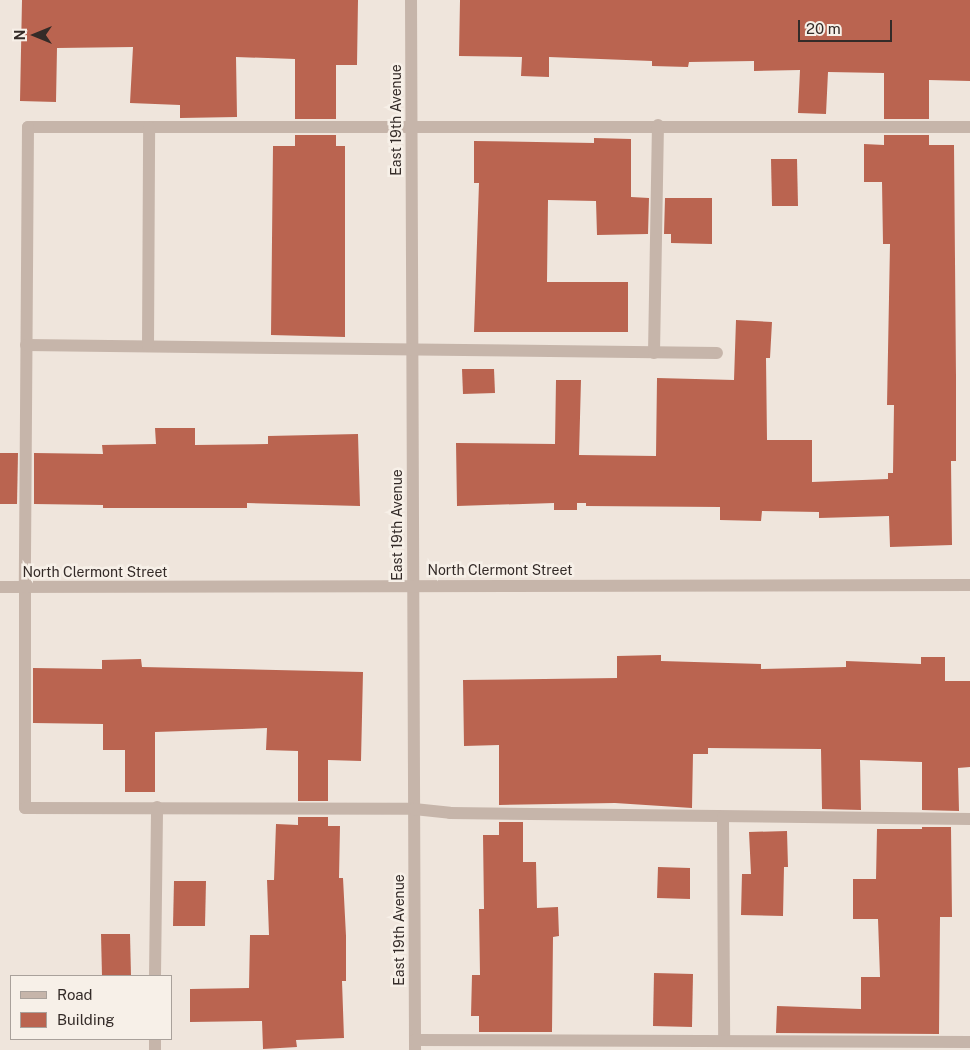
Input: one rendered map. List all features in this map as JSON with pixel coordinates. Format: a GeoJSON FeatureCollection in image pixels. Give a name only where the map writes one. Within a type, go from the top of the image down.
{"type":"FeatureCollection","features":[{"type":"Feature","properties":{"kind":"street","name":"East 19th Avenue"},"geometry":{"type":"LineString","coordinates":[[411,0],[415,1045]]}},
{"type":"Feature","properties":{"kind":"street"},"geometry":{"type":"LineString","coordinates":[[654,353],[658,125]]}},
{"type":"Feature","properties":{"kind":"street"},"geometry":{"type":"LineString","coordinates":[[970,127],[658,125],[28,127],[25,587],[25,808],[414,809],[450,814],[970,819]]}},
{"type":"Feature","properties":{"kind":"street"},"geometry":{"type":"LineString","coordinates":[[148,346],[149,127]]}},
{"type":"Feature","properties":{"kind":"street"},"geometry":{"type":"LineString","coordinates":[[26,345],[412,347],[717,353]]}},
{"type":"Feature","properties":{"kind":"street","name":"North Clermont Street"},"geometry":{"type":"LineString","coordinates":[[0,587],[413,584],[970,585]]}},
{"type":"Feature","properties":{"kind":"street"},"geometry":{"type":"LineString","coordinates":[[156,808],[156,975]]}},
{"type":"Feature","properties":{"kind":"street"},"geometry":{"type":"LineString","coordinates":[[723,817],[724,1041]]}},
{"type":"Feature","properties":{"kind":"street"},"geometry":{"type":"LineString","coordinates":[[415,1045],[724,1041],[970,1042]]}},
{"type":"Feature","properties":{"kind":"building"},"geometry":{"type":"Polygon","coordinates":[[[22,0],[358,0],[357,65],[336,65],[336,119],[295,119],[295,59],[236,57],[237,117],[180,118],[180,105],[130,103],[133,47],[57,48],[56,102],[20,101],[22,0]]]}},
{"type":"Feature","properties":{"kind":"building"},"geometry":{"type":"Polygon","coordinates":[[[460,0],[970,0],[970,81],[929,80],[929,119],[884,119],[884,73],[828,72],[826,114],[798,113],[800,70],[754,71],[754,61],[689,62],[688,67],[652,66],[652,61],[549,57],[549,77],[521,76],[522,57],[459,56],[460,0]]]}},
{"type":"Feature","properties":{"kind":"building"},"geometry":{"type":"Polygon","coordinates":[[[295,135],[336,135],[336,146],[345,146],[345,337],[271,335],[273,146],[295,146],[295,135]]]}},
{"type":"Feature","properties":{"kind":"building"},"geometry":{"type":"Polygon","coordinates":[[[884,135],[929,135],[929,145],[954,145],[956,461],[951,461],[952,545],[890,547],[889,516],[819,518],[819,512],[762,511],[761,521],[720,520],[720,507],[586,506],[586,503],[577,503],[577,510],[554,510],[554,503],[457,506],[456,443],[555,444],[556,380],[581,380],[579,455],[656,456],[657,378],[734,380],[736,320],[772,322],[770,358],[766,358],[767,440],[812,440],[812,482],[888,479],[888,473],[893,473],[894,405],[887,405],[890,244],[883,244],[882,182],[864,182],[864,144],[884,145],[884,135]]]}},
{"type":"Feature","properties":{"kind":"building"},"geometry":{"type":"Polygon","coordinates":[[[594,138],[631,139],[631,197],[649,198],[648,234],[597,235],[596,201],[548,200],[547,282],[628,282],[628,332],[474,332],[479,183],[474,183],[474,141],[594,143],[594,138]]]}},
{"type":"Feature","properties":{"kind":"building"},"geometry":{"type":"Polygon","coordinates":[[[771,159],[797,159],[798,206],[772,206],[771,159]]]}},
{"type":"Feature","properties":{"kind":"building"},"geometry":{"type":"Polygon","coordinates":[[[665,198],[712,198],[712,244],[671,243],[671,234],[664,234],[665,198]]]}},
{"type":"Feature","properties":{"kind":"building"},"geometry":{"type":"Polygon","coordinates":[[[462,369],[494,369],[495,393],[463,394],[462,369]]]}},
{"type":"Feature","properties":{"kind":"building"},"geometry":{"type":"Polygon","coordinates":[[[155,428],[195,428],[195,445],[268,444],[268,436],[358,434],[360,506],[247,503],[247,508],[103,508],[103,505],[34,504],[34,453],[103,454],[102,445],[156,444],[155,428]]]}},
{"type":"Feature","properties":{"kind":"building"},"geometry":{"type":"Polygon","coordinates":[[[0,453],[18,453],[17,504],[0,504],[0,453]]]}},
{"type":"Feature","properties":{"kind":"building"},"geometry":{"type":"Polygon","coordinates":[[[661,655],[661,661],[761,664],[761,669],[846,667],[846,661],[921,664],[921,657],[945,657],[945,681],[970,681],[970,767],[958,768],[959,811],[922,810],[922,762],[860,760],[861,810],[822,809],[821,749],[708,748],[708,754],[693,754],[692,808],[615,803],[499,805],[499,745],[464,746],[463,680],[617,678],[617,656],[661,655]]]}},
{"type":"Feature","properties":{"kind":"building"},"geometry":{"type":"Polygon","coordinates":[[[141,659],[142,667],[363,672],[361,761],[328,760],[328,801],[298,801],[298,751],[266,750],[267,728],[155,732],[155,792],[125,792],[125,750],[103,750],[103,724],[33,723],[33,668],[102,669],[102,660],[141,659]]]}},
{"type":"Feature","properties":{"kind":"building"},"geometry":{"type":"Polygon","coordinates":[[[298,817],[328,817],[328,826],[340,826],[339,878],[343,878],[346,936],[346,981],[342,981],[344,1038],[296,1040],[297,1047],[263,1049],[262,1021],[190,1022],[190,989],[249,988],[250,935],[269,935],[267,880],[274,880],[276,824],[298,825],[298,817]]]}},
{"type":"Feature","properties":{"kind":"building"},"geometry":{"type":"Polygon","coordinates":[[[499,822],[523,822],[523,862],[536,862],[537,908],[558,907],[559,936],[553,937],[552,1032],[479,1032],[479,1016],[471,1016],[472,975],[480,975],[479,909],[484,909],[483,835],[499,835],[499,822]]]}},
{"type":"Feature","properties":{"kind":"building"},"geometry":{"type":"Polygon","coordinates":[[[922,827],[951,827],[952,917],[940,917],[939,1034],[776,1033],[777,1006],[861,1009],[861,977],[880,977],[878,919],[853,919],[853,879],[876,879],[877,829],[922,829],[922,827]]]}},
{"type":"Feature","properties":{"kind":"building"},"geometry":{"type":"Polygon","coordinates":[[[787,831],[788,867],[784,867],[783,916],[741,915],[742,874],[751,874],[749,832],[787,831]]]}},
{"type":"Feature","properties":{"kind":"building"},"geometry":{"type":"Polygon","coordinates":[[[658,867],[690,868],[690,899],[657,898],[658,867]]]}},
{"type":"Feature","properties":{"kind":"building"},"geometry":{"type":"Polygon","coordinates":[[[174,881],[206,881],[205,926],[173,926],[174,881]]]}},
{"type":"Feature","properties":{"kind":"building"},"geometry":{"type":"Polygon","coordinates":[[[101,934],[130,934],[131,975],[102,975],[101,934]]]}},
{"type":"Feature","properties":{"kind":"building"},"geometry":{"type":"Polygon","coordinates":[[[654,973],[693,974],[692,1027],[653,1026],[654,973]]]}}]}
